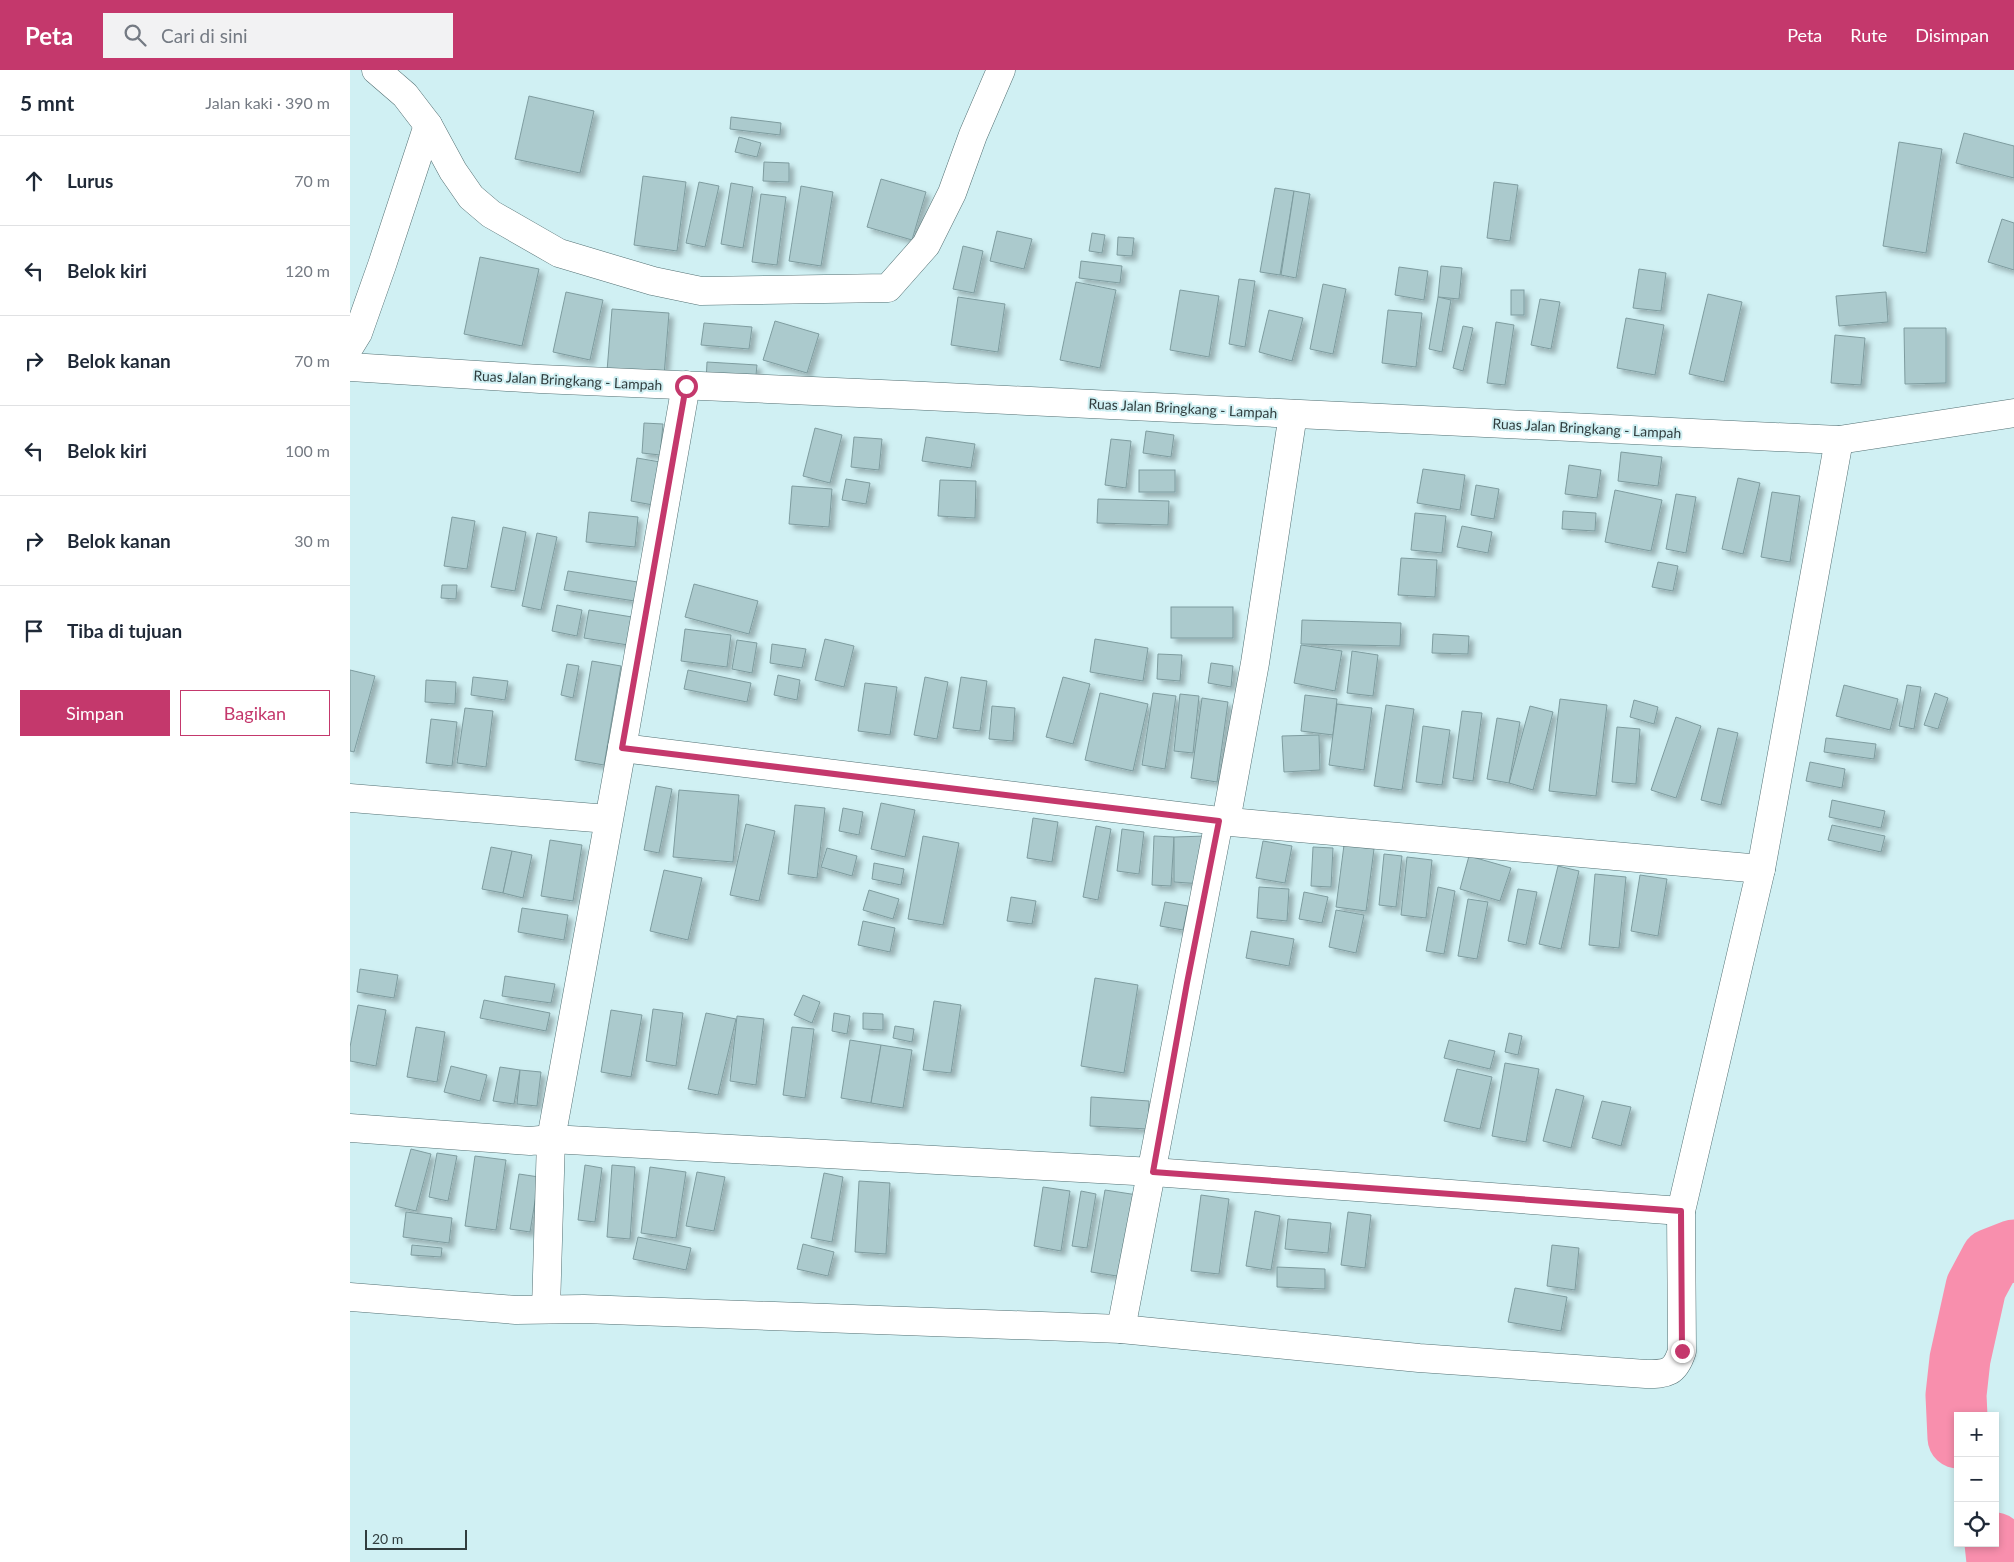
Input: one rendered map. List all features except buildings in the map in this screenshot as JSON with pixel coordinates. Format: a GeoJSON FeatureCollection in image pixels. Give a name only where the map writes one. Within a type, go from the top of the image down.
{"type":"FeatureCollection","features":[{"type":"Feature","properties":{"kind":"street"},"geometry":{"type":"LineString","coordinates":[[376,70],[405,95],[428,125],[453,171],[471,197],[491,214],[559,253],[653,280],[701,291],[888,288],[926,245],[952,193],[973,135],[1001,70]]}},
{"type":"Feature","properties":{"kind":"street"},"geometry":{"type":"LineString","coordinates":[[350,346],[358,333],[428,125]]}},
{"type":"Feature","properties":{"kind":"street","name":"Ruas Jalan Bringkang - Lampah"},"geometry":{"type":"LineString","coordinates":[[350,366],[540,379],[1839,440],[2014,413]]}},
{"type":"Feature","properties":{"kind":"street"},"geometry":{"type":"LineString","coordinates":[[546,1309],[552,1139],[686,386]]}},
{"type":"Feature","properties":{"kind":"street"},"geometry":{"type":"LineString","coordinates":[[1121,1329],[1153,1172],[1187,983],[1223,821],[1255,663],[1293,414]]}},
{"type":"Feature","properties":{"kind":"street"},"geometry":{"type":"LineString","coordinates":[[350,1297],[516,1310],[546,1309],[1121,1329],[1419,1358],[1660,1374],[1672,1370],[1678,1362],[1682,1351],[1681,1211],[1761,869],[1839,440]]}},
{"type":"Feature","properties":{"kind":"street"},"geometry":{"type":"LineString","coordinates":[[622,748],[1223,821],[1761,869]]}},
{"type":"Feature","properties":{"kind":"street"},"geometry":{"type":"LineString","coordinates":[[350,798],[608,820]]}},
{"type":"Feature","properties":{"kind":"street"},"geometry":{"type":"LineString","coordinates":[[350,1128],[530,1141],[552,1139],[1153,1172],[1681,1211]]}},
{"type":"Feature","properties":{"kind":"waterway"},"geometry":{"type":"LineString","coordinates":[[1957,1412],[1956,1395],[1960,1359],[1976,1287],[1991,1259],[2014,1250]]}},
{"type":"Feature","properties":{"kind":"waterway"},"geometry":{"type":"LineString","coordinates":[[1995,1547],[1997,1562]]}},
{"type":"Feature","properties":{"kind":"route"},"geometry":{"type":"LineString","coordinates":[[686,386],[622,748],[1219,821],[1187,983],[1153,1172],[1681,1211],[1682,1351]]}}]}
